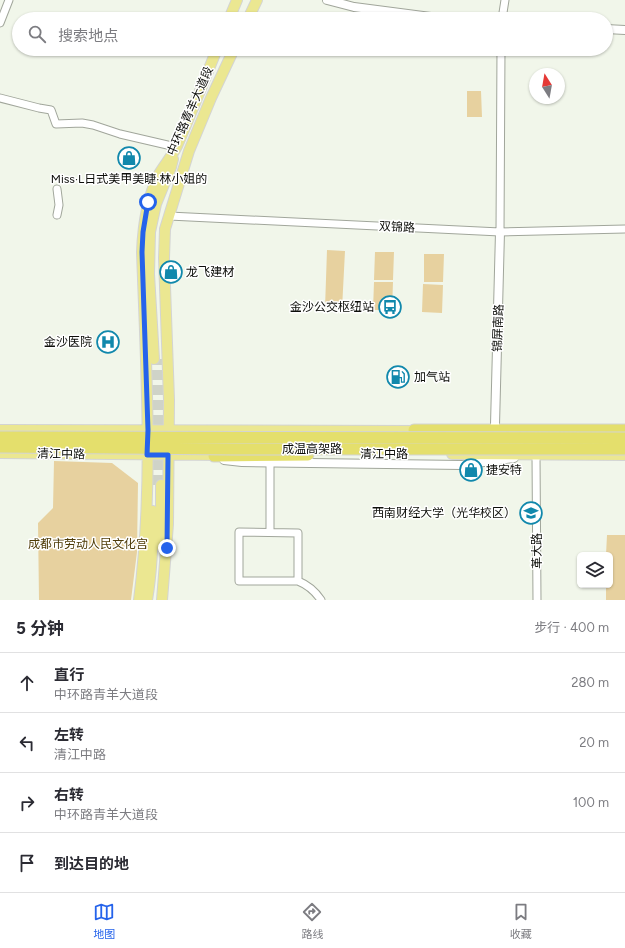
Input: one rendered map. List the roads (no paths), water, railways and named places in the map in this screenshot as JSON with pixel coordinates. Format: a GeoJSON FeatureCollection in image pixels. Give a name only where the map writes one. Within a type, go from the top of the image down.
{"type":"FeatureCollection","features":[{"type":"Feature","properties":{"kind":"highway"},"geometry":{"type":"LineString","coordinates":[[414,430],[493,427],[625,430]]}},
{"type":"Feature","properties":{"kind":"highway"},"geometry":{"type":"LineString","coordinates":[[0,431],[35,437]]}},
{"type":"Feature","properties":{"kind":"highway","name":"成温高架路"},"geometry":{"type":"LineString","coordinates":[[0,437],[625,438]]}},
{"type":"Feature","properties":{"kind":"highway","name":"成温高架路"},"geometry":{"type":"LineString","coordinates":[[0,447],[535,453],[625,449]]}},
{"type":"Feature","properties":{"kind":"highway"},"geometry":{"type":"LineString","coordinates":[[214,456],[308,454],[455,456],[535,453]]}},
{"type":"Feature","properties":{"kind":"main road"},"geometry":{"type":"LineString","coordinates":[[232,12],[237,0]]}},
{"type":"Feature","properties":{"kind":"main road"},"geometry":{"type":"LineString","coordinates":[[251,12],[257,0]]}},
{"type":"Feature","properties":{"kind":"main road","name":"中环路青羊大道段"},"geometry":{"type":"LineString","coordinates":[[139,600],[146,519],[148,430],[142,252],[143,232],[148,202],[154,186],[176,147],[214,56]]}},
{"type":"Feature","properties":{"kind":"main road","name":"中环路青羊大道段"},"geometry":{"type":"LineString","coordinates":[[162,600],[168,524],[169,400],[164,258],[166,229],[189,151],[231,56]]}},
{"type":"Feature","properties":{"kind":"main road"},"geometry":{"type":"LineString","coordinates":[[176,147],[171,167],[156,204],[150,232],[149,274],[158,359],[158,237],[161,219],[171,186],[189,151]]}},
{"type":"Feature","properties":{"kind":"main road","name":"清江中路"},"geometry":{"type":"LineString","coordinates":[[0,431],[414,430],[496,434],[625,434]]}},
{"type":"Feature","properties":{"kind":"main road","name":"清江中路"},"geometry":{"type":"LineString","coordinates":[[0,452],[214,456],[263,453],[535,453],[625,455]]}},
{"type":"Feature","properties":{"kind":"main road"},"geometry":{"type":"LineString","coordinates":[[147,600],[150,581],[156,485],[160,549],[156,600]]}},
{"type":"Feature","properties":{"kind":"street"},"geometry":{"type":"LineString","coordinates":[[0,23],[9,0]]}},
{"type":"Feature","properties":{"kind":"street"},"geometry":{"type":"LineString","coordinates":[[327,0],[360,8],[391,12]]}},
{"type":"Feature","properties":{"kind":"street"},"geometry":{"type":"LineString","coordinates":[[503,12],[505,0]]}},
{"type":"Feature","properties":{"kind":"street"},"geometry":{"type":"LineString","coordinates":[[613,29],[625,30]]}},
{"type":"Feature","properties":{"kind":"street"},"geometry":{"type":"LineString","coordinates":[[500,232],[501,56]]}},
{"type":"Feature","properties":{"kind":"street"},"geometry":{"type":"LineString","coordinates":[[0,98],[51,110],[56,124],[82,123],[93,125],[120,134],[176,147]]}},
{"type":"Feature","properties":{"kind":"street"},"geometry":{"type":"LineString","coordinates":[[56,215],[59,205],[57,189]]}},
{"type":"Feature","properties":{"kind":"street","name":"双锦路"},"geometry":{"type":"LineString","coordinates":[[169,216],[500,232],[625,229]]}},
{"type":"Feature","properties":{"kind":"street","name":"锦屏南路"},"geometry":{"type":"LineString","coordinates":[[493,427],[500,232]]}},
{"type":"Feature","properties":{"kind":"street"},"geometry":{"type":"LineString","coordinates":[[493,427],[625,425]]}},
{"type":"Feature","properties":{"kind":"street"},"geometry":{"type":"LineString","coordinates":[[181,455],[242,462],[462,465],[535,453]]}},
{"type":"Feature","properties":{"kind":"street","name":"革大路"},"geometry":{"type":"LineString","coordinates":[[535,453],[537,600]]}},
{"type":"Feature","properties":{"kind":"street"},"geometry":{"type":"LineString","coordinates":[[270,462],[270,532]]}},
{"type":"Feature","properties":{"kind":"street"},"geometry":{"type":"LineString","coordinates":[[298,581],[298,533],[239,532],[239,580],[298,581],[306,584],[316,592],[321,600]]}},
{"type":"Feature","properties":{"kind":"tunnel"},"geometry":{"type":"LineString","coordinates":[[152,485],[154,359]]}},
{"type":"Feature","properties":{"kind":"tunnel"},"geometry":{"type":"LineString","coordinates":[[161,485],[162,359]]}},
{"type":"Feature","properties":{"kind":"place","name":"Miss·L日式美甲美睫·林小姐的"},"geometry":{"type":"Point","coordinates":[129,158]}},
{"type":"Feature","properties":{"kind":"place","name":"龙飞建材"},"geometry":{"type":"Point","coordinates":[171,272]}},
{"type":"Feature","properties":{"kind":"place","name":"金沙公交枢纽站"},"geometry":{"type":"Point","coordinates":[390,307]}},
{"type":"Feature","properties":{"kind":"place","name":"金沙医院"},"geometry":{"type":"Point","coordinates":[108,342]}},
{"type":"Feature","properties":{"kind":"place","name":"加气站"},"geometry":{"type":"Point","coordinates":[398,377]}},
{"type":"Feature","properties":{"kind":"place","name":"捷安特"},"geometry":{"type":"Point","coordinates":[471,470]}},
{"type":"Feature","properties":{"kind":"place","name":"西南财经大学（光华校区）"},"geometry":{"type":"Point","coordinates":[531,513]}},
{"type":"Feature","properties":{"kind":"park label","name":"成都市劳动人民文化宫"},"geometry":{"type":"Point","coordinates":[88,544]}}]}
